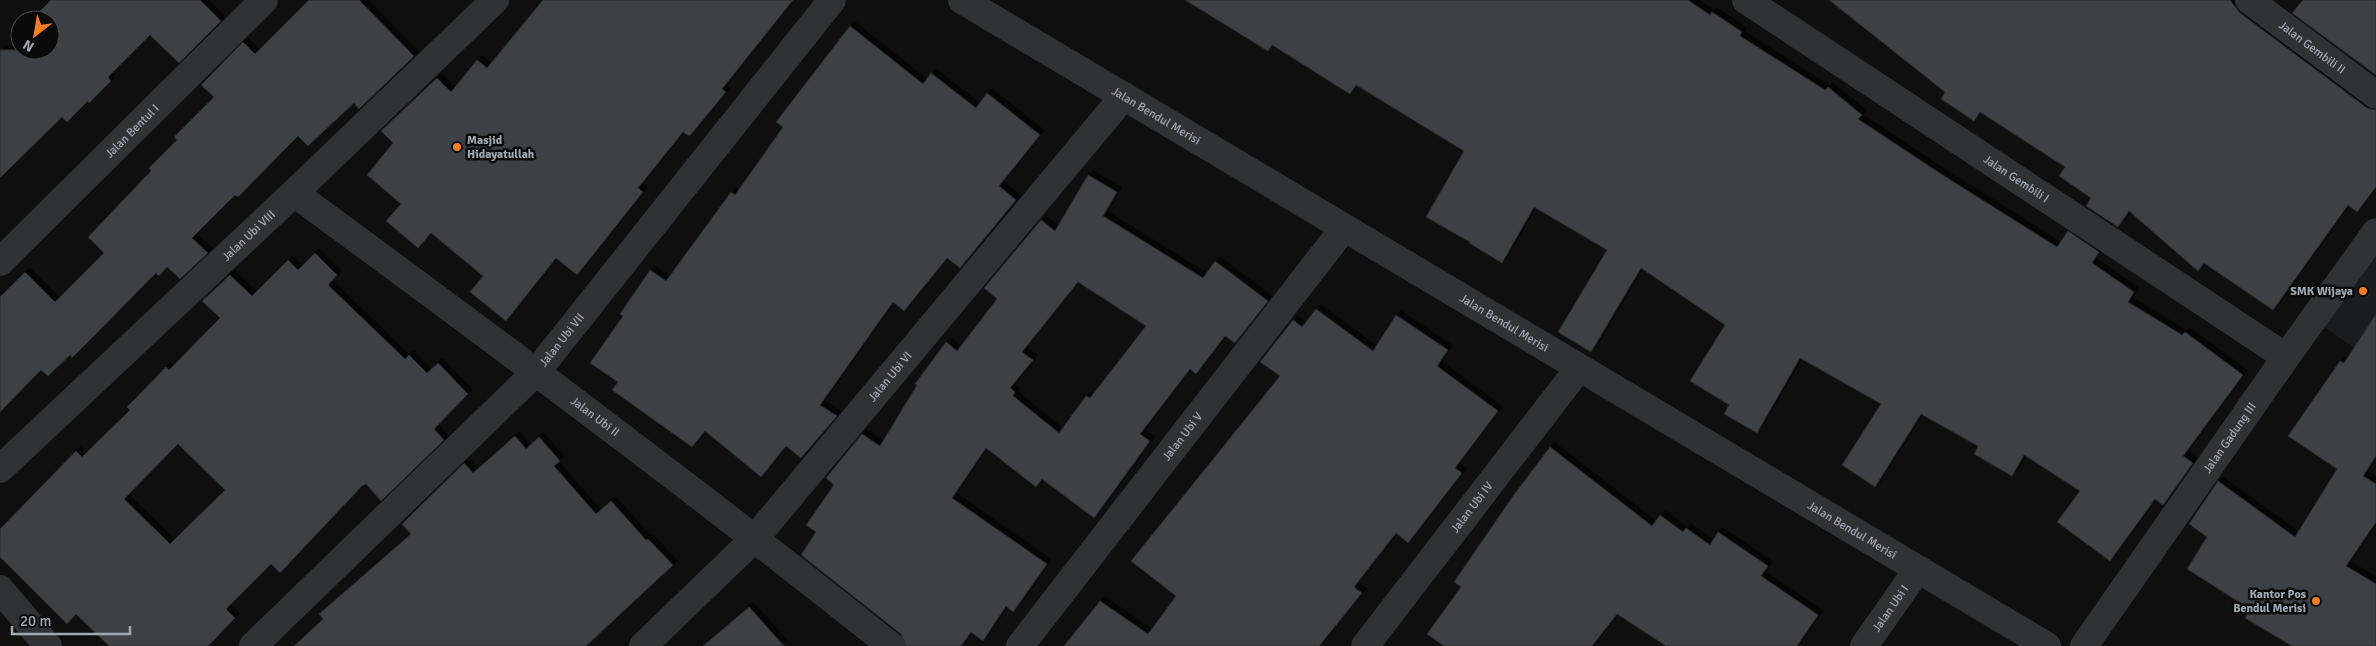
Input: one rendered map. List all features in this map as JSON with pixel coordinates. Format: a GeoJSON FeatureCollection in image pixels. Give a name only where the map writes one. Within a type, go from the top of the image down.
{"type":"FeatureCollection","features":[{"type":"Feature","properties":{"kind":"street","name":"Jalan Bentul I"},"geometry":{"type":"LineString","coordinates":[[0,262],[264,0]]}},
{"type":"Feature","properties":{"kind":"street","name":"Jalan Ubi VIII"},"geometry":{"type":"LineString","coordinates":[[0,469],[294,193],[495,0]]}},
{"type":"Feature","properties":{"kind":"street","name":"Jalan Ubi VII"},"geometry":{"type":"LineString","coordinates":[[253,646],[537,371],[832,0]]}},
{"type":"Feature","properties":{"kind":"street","name":"Jalan Bendul Merisi"},"geometry":{"type":"LineString","coordinates":[[962,0],[2047,646]]}},
{"type":"Feature","properties":{"kind":"street","name":"Jalan Gembili I"},"geometry":{"type":"LineString","coordinates":[[1746,0],[2286,357]]}},
{"type":"Feature","properties":{"kind":"street","name":"Jalan Gembili II"},"geometry":{"type":"LineString","coordinates":[[2249,0],[2376,95]]}},
{"type":"Feature","properties":{"kind":"street","name":"Jalan Ubi VI"},"geometry":{"type":"LineString","coordinates":[[643,646],[756,537],[1124,96]]}},
{"type":"Feature","properties":{"kind":"street","name":"Jalan Ubi II"},"geometry":{"type":"LineString","coordinates":[[294,193],[537,371],[756,537],[892,646]]}},
{"type":"Feature","properties":{"kind":"street","name":"Jalan Ubi V"},"geometry":{"type":"LineString","coordinates":[[1020,646],[1344,228]]}},
{"type":"Feature","properties":{"kind":"street","name":"Jalan Gadung III"},"geometry":{"type":"LineString","coordinates":[[2084,646],[2286,357],[2376,232]]}},
{"type":"Feature","properties":{"kind":"street","name":"Jalan Ubi IV"},"geometry":{"type":"LineString","coordinates":[[1365,646],[1579,368]]}},
{"type":"Feature","properties":{"kind":"street","name":"Jalan Ubi I"},"geometry":{"type":"LineString","coordinates":[[1864,646],[1918,570]]}},
{"type":"Feature","properties":{"kind":"street"},"geometry":{"type":"LineString","coordinates":[[0,589],[48,646]]}},
{"type":"Feature","properties":{"kind":"shaded area","name":"SMK Wijaya"},"geometry":{"type":"Polygon","coordinates":[[[2376,256],[2376,363],[2324,327],[2376,256]]]}},
{"type":"Feature","properties":{"kind":"building"},"geometry":{"type":"Polygon","coordinates":[[[51,0],[200,0],[221,21],[179,63],[150,35],[108,77],[111,81],[89,103],[88,101],[67,122],[62,117],[0,178],[0,50],[10,50],[10,60],[60,60],[60,10],[41,10],[51,0]]]}},
{"type":"Feature","properties":{"kind":"building"},"geometry":{"type":"Polygon","coordinates":[[[309,0],[359,0],[414,56],[359,109],[354,103],[308,146],[298,136],[238,197],[235,195],[192,238],[208,253],[180,279],[167,267],[159,276],[156,273],[72,358],[70,355],[48,376],[41,370],[0,412],[0,297],[25,272],[55,302],[104,253],[88,237],[151,171],[149,168],[177,140],[174,137],[214,97],[201,85],[243,42],[255,54],[309,0]]]}},
{"type":"Feature","properties":{"kind":"building"},"geometry":{"type":"Polygon","coordinates":[[[543,0],[793,0],[722,89],[726,92],[689,136],[683,132],[638,188],[643,192],[577,275],[556,258],[506,321],[470,292],[483,276],[431,233],[418,248],[386,221],[401,204],[367,175],[393,143],[381,131],[437,78],[451,92],[477,60],[487,68],[543,0]]]}},
{"type":"Feature","properties":{"kind":"building"},"geometry":{"type":"Polygon","coordinates":[[[1185,0],[1688,0],[1710,15],[1712,12],[1742,32],[1740,36],[1825,90],[1828,87],[1862,115],[1858,119],[2057,247],[2068,231],[2099,252],[2092,263],[2134,292],[2128,302],[2182,335],[2185,332],[2243,375],[2183,456],[2193,463],[2163,505],[2155,499],[2110,561],[2057,522],[2080,491],[2024,455],[2012,476],[1974,454],[1978,446],[1921,414],[1875,487],[1842,465],[1881,404],[1800,358],[1757,433],[1724,414],[1729,405],[1690,381],[1725,325],[1641,268],[1591,352],[1558,332],[1607,250],[1534,207],[1502,263],[1426,217],[1464,151],[1356,85],[1350,94],[1272,45],[1268,51],[1185,0]]]}},
{"type":"Feature","properties":{"kind":"building"},"geometry":{"type":"Polygon","coordinates":[[[1829,0],[2230,0],[2240,13],[2367,108],[2376,110],[2376,187],[2357,212],[2348,205],[2273,310],[2204,263],[2198,271],[2129,211],[2118,227],[2086,206],[2091,198],[2059,176],[2065,167],[1980,112],[1974,121],[1941,99],[1945,92],[1829,0]]]}},
{"type":"Feature","properties":{"kind":"building"},"geometry":{"type":"Polygon","coordinates":[[[2303,0],[2376,0],[2376,75],[2292,13],[2303,0]]]}},
{"type":"Feature","properties":{"kind":"building"},"geometry":{"type":"Polygon","coordinates":[[[850,26],[923,84],[931,73],[976,108],[987,93],[1040,135],[999,186],[1016,200],[960,268],[947,258],[904,311],[893,302],[820,405],[837,416],[801,458],[786,446],[761,477],[705,431],[692,447],[612,390],[618,382],[590,363],[623,316],[620,314],[650,270],[666,281],[731,192],[735,195],[783,127],[776,122],[850,26]]]}},
{"type":"Feature","properties":{"kind":"building"},"geometry":{"type":"Polygon","coordinates":[[[1088,175],[1117,192],[1103,216],[1203,278],[1215,261],[1268,301],[1235,343],[1225,336],[1196,374],[1190,369],[1140,434],[1150,441],[1094,518],[1042,479],[1036,487],[986,448],[952,498],[1047,564],[1013,612],[1006,606],[983,641],[971,632],[961,646],[906,646],[901,634],[801,555],[816,532],[806,525],[834,485],[826,478],[862,434],[880,446],[917,385],[915,384],[946,342],[957,351],[997,299],[984,288],[1041,220],[1055,231],[1088,175]],[[1078,282],[1022,352],[1033,360],[1010,388],[1015,392],[1013,396],[1059,433],[1086,396],[1090,398],[1146,326],[1078,282]]]}},
{"type":"Feature","properties":{"kind":"building"},"geometry":{"type":"Polygon","coordinates":[[[315,253],[337,275],[328,285],[405,359],[409,355],[427,373],[438,363],[468,394],[434,429],[444,440],[381,501],[366,484],[362,486],[280,573],[271,564],[226,609],[235,618],[208,646],[109,646],[76,614],[67,624],[0,557],[0,529],[76,451],[82,457],[130,410],[127,407],[166,367],[169,370],[220,318],[202,301],[230,275],[252,296],[288,260],[298,270],[315,253]],[[178,444],[124,499],[170,544],[225,490],[178,444]]]}},
{"type":"Feature","properties":{"kind":"building"},"geometry":{"type":"Polygon","coordinates":[[[1316,309],[1373,351],[1396,315],[1448,350],[1437,366],[1498,411],[1455,468],[1462,473],[1408,543],[1396,533],[1354,587],[1362,593],[1319,646],[1064,646],[1100,601],[1148,634],[1176,596],[1131,561],[1280,376],[1260,362],[1293,320],[1302,327],[1316,309]]]}},
{"type":"Feature","properties":{"kind":"building"},"geometry":{"type":"Polygon","coordinates":[[[2376,314],[2376,456],[2363,476],[2376,484],[2376,522],[2346,566],[2376,584],[2376,646],[2292,646],[2245,618],[2250,609],[2187,569],[2207,537],[2189,524],[2218,481],[2295,537],[2337,469],[2288,436],[2340,361],[2344,363],[2376,314]]]}},
{"type":"Feature","properties":{"kind":"building"},"geometry":{"type":"Polygon","coordinates":[[[515,436],[526,449],[539,437],[560,461],[554,466],[596,514],[611,501],[646,540],[648,539],[673,565],[586,646],[294,646],[323,619],[319,614],[411,534],[402,524],[464,463],[473,473],[515,436]]]}},
{"type":"Feature","properties":{"kind":"building"},"geometry":{"type":"Polygon","coordinates":[[[1550,447],[1652,526],[1660,515],[1683,532],[1686,528],[1710,545],[1718,532],[1768,566],[1761,576],[1818,615],[1797,646],[1666,646],[1617,614],[1592,646],[1444,646],[1427,634],[1461,587],[1454,582],[1513,496],[1550,447]]]}},
{"type":"Feature","properties":{"kind":"building"},"geometry":{"type":"Polygon","coordinates":[[[749,607],[784,646],[703,646],[749,607]]]}},
{"type":"Feature","properties":{"kind":"place","name":"Masjid Hidayatullah"},"geometry":{"type":"Point","coordinates":[457,147]}},
{"type":"Feature","properties":{"kind":"place","name":"SMK Wijaya"},"geometry":{"type":"Point","coordinates":[2363,291]}},
{"type":"Feature","properties":{"kind":"place","name":"Kantor Pos Bendul Merisi"},"geometry":{"type":"Point","coordinates":[2316,601]}}]}
